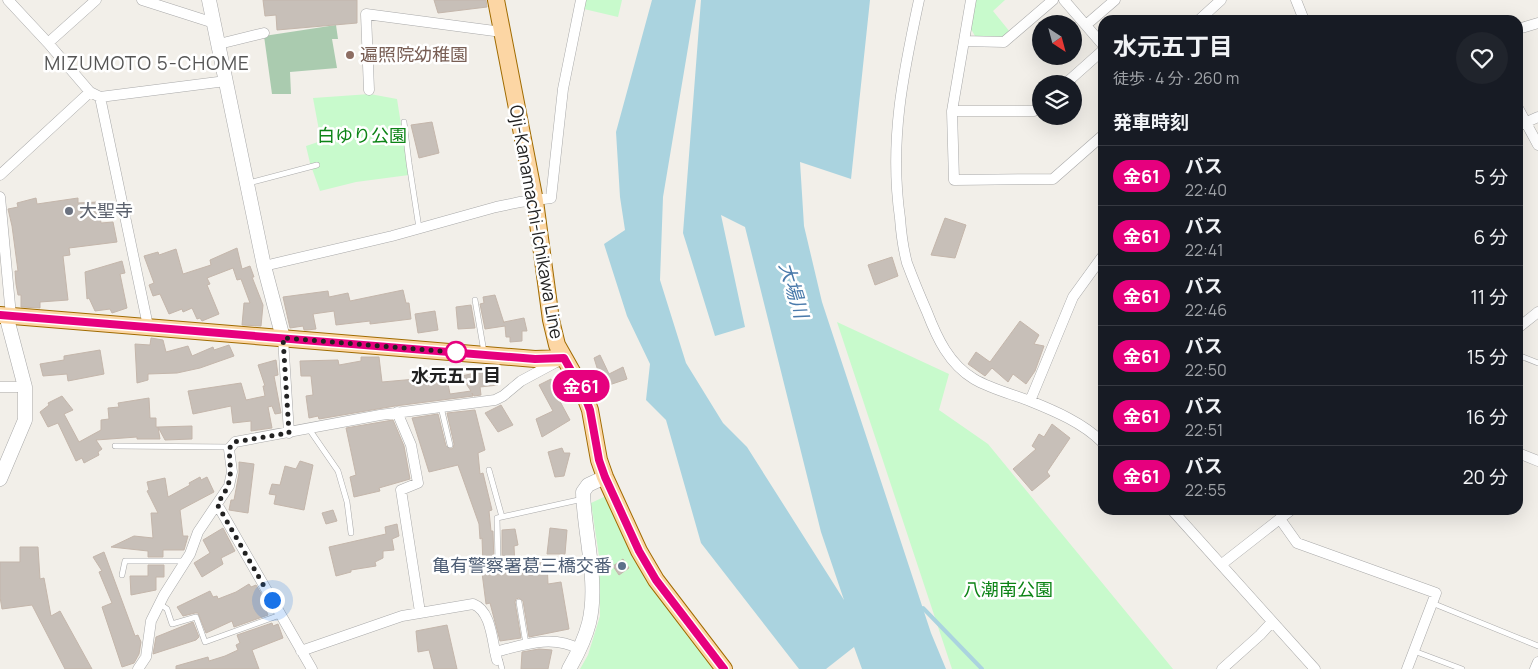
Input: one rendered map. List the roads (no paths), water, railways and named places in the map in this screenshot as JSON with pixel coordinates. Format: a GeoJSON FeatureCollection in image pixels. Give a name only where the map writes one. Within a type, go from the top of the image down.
{"type":"FeatureCollection","features":[{"type":"Feature","properties":{"kind":"main road","name":"Oji-Kanamachi-Ichikawa Line"},"geometry":{"type":"LineString","coordinates":[[6,315],[535,359],[564,358],[557,345],[551,320],[534,201],[496,0]]}},
{"type":"Feature","properties":{"kind":"main road"},"geometry":{"type":"LineString","coordinates":[[564,358],[578,380],[590,410],[599,460],[639,551],[656,580],[724,669]]}},
{"type":"Feature","properties":{"kind":"street"},"geometry":{"type":"LineString","coordinates":[[8,0],[48,42],[90,92],[100,97],[226,81]]}},
{"type":"Feature","properties":{"kind":"street"},"geometry":{"type":"LineString","coordinates":[[48,42],[96,0]]}},
{"type":"Feature","properties":{"kind":"street"},"geometry":{"type":"LineString","coordinates":[[142,0],[214,23]]}},
{"type":"Feature","properties":{"kind":"street"},"geometry":{"type":"LineString","coordinates":[[209,0],[246,184],[264,266],[283,338],[289,433]]}},
{"type":"Feature","properties":{"kind":"street"},"geometry":{"type":"LineString","coordinates":[[264,266],[392,236],[496,207],[551,198],[563,90],[581,0]]}},
{"type":"Feature","properties":{"kind":"street"},"geometry":{"type":"LineString","coordinates":[[919,0],[898,117],[895,156],[896,194],[907,261],[935,333],[956,365],[974,379],[1030,401],[1084,428],[1098,439]]}},
{"type":"Feature","properties":{"kind":"street"},"geometry":{"type":"LineString","coordinates":[[971,0],[952,111],[954,180],[1053,178],[1098,139]]}},
{"type":"Feature","properties":{"kind":"street"},"geometry":{"type":"LineString","coordinates":[[964,41],[1004,42],[1052,0]]}},
{"type":"Feature","properties":{"kind":"street"},"geometry":{"type":"LineString","coordinates":[[1064,0],[1098,39]]}},
{"type":"Feature","properties":{"kind":"street"},"geometry":{"type":"LineString","coordinates":[[1086,25],[1115,0]]}},
{"type":"Feature","properties":{"kind":"street"},"geometry":{"type":"LineString","coordinates":[[1205,15],[1222,0]]}},
{"type":"Feature","properties":{"kind":"street"},"geometry":{"type":"LineString","coordinates":[[1296,0],[1302,15]]}},
{"type":"Feature","properties":{"kind":"street"},"geometry":{"type":"LineString","coordinates":[[369,90],[366,14],[502,32]]}},
{"type":"Feature","properties":{"kind":"street"},"geometry":{"type":"LineString","coordinates":[[1523,27],[1538,22]]}},
{"type":"Feature","properties":{"kind":"street"},"geometry":{"type":"LineString","coordinates":[[219,44],[264,34]]}},
{"type":"Feature","properties":{"kind":"street"},"geometry":{"type":"LineString","coordinates":[[1075,75],[1098,55]]}},
{"type":"Feature","properties":{"kind":"street"},"geometry":{"type":"LineString","coordinates":[[0,175],[90,92]]}},
{"type":"Feature","properties":{"kind":"street"},"geometry":{"type":"LineString","coordinates":[[100,97],[148,326]]}},
{"type":"Feature","properties":{"kind":"street"},"geometry":{"type":"LineString","coordinates":[[952,111],[1032,111]]}},
{"type":"Feature","properties":{"kind":"street"},"geometry":{"type":"LineString","coordinates":[[1523,123],[1538,117]]}},
{"type":"Feature","properties":{"kind":"street"},"geometry":{"type":"LineString","coordinates":[[1523,126],[1538,145]]}},
{"type":"Feature","properties":{"kind":"street"},"geometry":{"type":"LineString","coordinates":[[0,197],[6,315],[24,387],[24,420],[0,479]]}},
{"type":"Feature","properties":{"kind":"street"},"geometry":{"type":"LineString","coordinates":[[1030,401],[1073,297],[1098,263]]}},
{"type":"Feature","properties":{"kind":"street"},"geometry":{"type":"LineString","coordinates":[[1534,320],[1538,312]]}},
{"type":"Feature","properties":{"kind":"street"},"geometry":{"type":"LineString","coordinates":[[138,669],[146,657],[151,621],[190,554],[198,532],[206,518],[229,486],[232,472],[229,449],[234,442],[398,412],[495,400],[521,381],[564,358]]}},
{"type":"Feature","properties":{"kind":"street"},"geometry":{"type":"LineString","coordinates":[[0,387],[24,387]]}},
{"type":"Feature","properties":{"kind":"street"},"geometry":{"type":"LineString","coordinates":[[398,412],[411,445],[418,483],[401,490],[420,612]]}},
{"type":"Feature","properties":{"kind":"street"},"geometry":{"type":"LineString","coordinates":[[1523,455],[1538,461]]}},
{"type":"Feature","properties":{"kind":"street"},"geometry":{"type":"LineString","coordinates":[[569,669],[589,623],[592,600],[583,492],[588,485],[605,477]]}},
{"type":"Feature","properties":{"kind":"street"},"geometry":{"type":"LineString","coordinates":[[217,504],[312,669]]}},
{"type":"Feature","properties":{"kind":"street"},"geometry":{"type":"LineString","coordinates":[[1177,515],[1315,669]]}},
{"type":"Feature","properties":{"kind":"street"},"geometry":{"type":"LineString","coordinates":[[1222,564],[1285,515]]}},
{"type":"Feature","properties":{"kind":"street"},"geometry":{"type":"LineString","coordinates":[[1280,519],[1297,543],[1436,593],[1407,669]]}},
{"type":"Feature","properties":{"kind":"street"},"geometry":{"type":"LineString","coordinates":[[301,651],[402,616],[473,604],[479,606],[487,617],[498,660],[526,644],[540,641],[569,644],[579,649]]}},
{"type":"Feature","properties":{"kind":"street"},"geometry":{"type":"LineString","coordinates":[[1222,669],[1272,622]]}},
{"type":"Feature","properties":{"kind":"street"},"geometry":{"type":"LineString","coordinates":[[1536,669],[1538,662]]}},
{"type":"Feature","properties":{"kind":"lane"},"geometry":{"type":"LineString","coordinates":[[404,122],[419,228]]}},
{"type":"Feature","properties":{"kind":"lane"},"geometry":{"type":"LineString","coordinates":[[246,184],[317,165]]}},
{"type":"Feature","properties":{"kind":"lane"},"geometry":{"type":"LineString","coordinates":[[475,300],[485,355]]}},
{"type":"Feature","properties":{"kind":"lane"},"geometry":{"type":"LineString","coordinates":[[1523,358],[1538,363]]}},
{"type":"Feature","properties":{"kind":"lane"},"geometry":{"type":"LineString","coordinates":[[441,406],[450,445]]}},
{"type":"Feature","properties":{"kind":"lane"},"geometry":{"type":"LineString","coordinates":[[309,429],[338,471],[347,502],[351,533]]}},
{"type":"Feature","properties":{"kind":"lane"},"geometry":{"type":"LineString","coordinates":[[116,446],[231,446]]}},
{"type":"Feature","properties":{"kind":"lane"},"geometry":{"type":"LineString","coordinates":[[489,470],[502,517]]}},
{"type":"Feature","properties":{"kind":"lane"},"geometry":{"type":"LineString","coordinates":[[498,562],[497,518],[583,499]]}},
{"type":"Feature","properties":{"kind":"lane"},"geometry":{"type":"LineString","coordinates":[[122,575],[125,561],[185,561]]}},
{"type":"Feature","properties":{"kind":"lane"},"geometry":{"type":"LineString","coordinates":[[519,602],[526,644]]}},
{"type":"Feature","properties":{"kind":"lane"},"geometry":{"type":"LineString","coordinates":[[1432,603],[1538,646]]}},
{"type":"Feature","properties":{"kind":"lane"},"geometry":{"type":"LineString","coordinates":[[160,604],[167,609],[172,624],[196,617],[205,642],[280,614]]}},
{"type":"Feature","properties":{"kind":"lane"},"geometry":{"type":"LineString","coordinates":[[1414,651],[1462,669]]}},
{"type":"Feature","properties":{"kind":"water","name":"大場川"},"geometry":{"type":"Polygon","coordinates":[[[652,0],[696,0],[663,197],[660,280],[686,363],[723,423],[747,447],[844,600],[821,532],[745,227],[721,215],[745,327],[715,336],[683,233],[701,0],[870,0],[851,179],[800,162],[804,226],[822,302],[931,633],[946,669],[862,669],[854,647],[826,669],[799,669],[701,543],[666,420],[646,400],[650,364],[627,316],[604,244],[625,230],[620,197],[616,132],[652,0]]]}},
{"type":"Feature","properties":{"kind":"waterway"},"geometry":{"type":"LineString","coordinates":[[923,608],[982,669]]}},
{"type":"Feature","properties":{"kind":"place","name":"遍照院幼稚園"},"geometry":{"type":"Point","coordinates":[350,55]}},
{"type":"Feature","properties":{"kind":"place","name":"大聖寺"},"geometry":{"type":"Point","coordinates":[69,211]}},
{"type":"Feature","properties":{"kind":"place","name":"水元五丁目"},"geometry":{"type":"Point","coordinates":[456,352]}},
{"type":"Feature","properties":{"kind":"place","name":"亀有警察署葛三橋交番"},"geometry":{"type":"Point","coordinates":[622,566]}},
{"type":"Feature","properties":{"kind":"district","name":"MIZUMOTO 5-CHOME"},"geometry":{"type":"Point","coordinates":[147,63]}},
{"type":"Feature","properties":{"kind":"park label","name":"白ゆり公園"},"geometry":{"type":"Point","coordinates":[362,136]}},
{"type":"Feature","properties":{"kind":"park label","name":"八潮南公園"},"geometry":{"type":"Point","coordinates":[1008,590]}}]}
